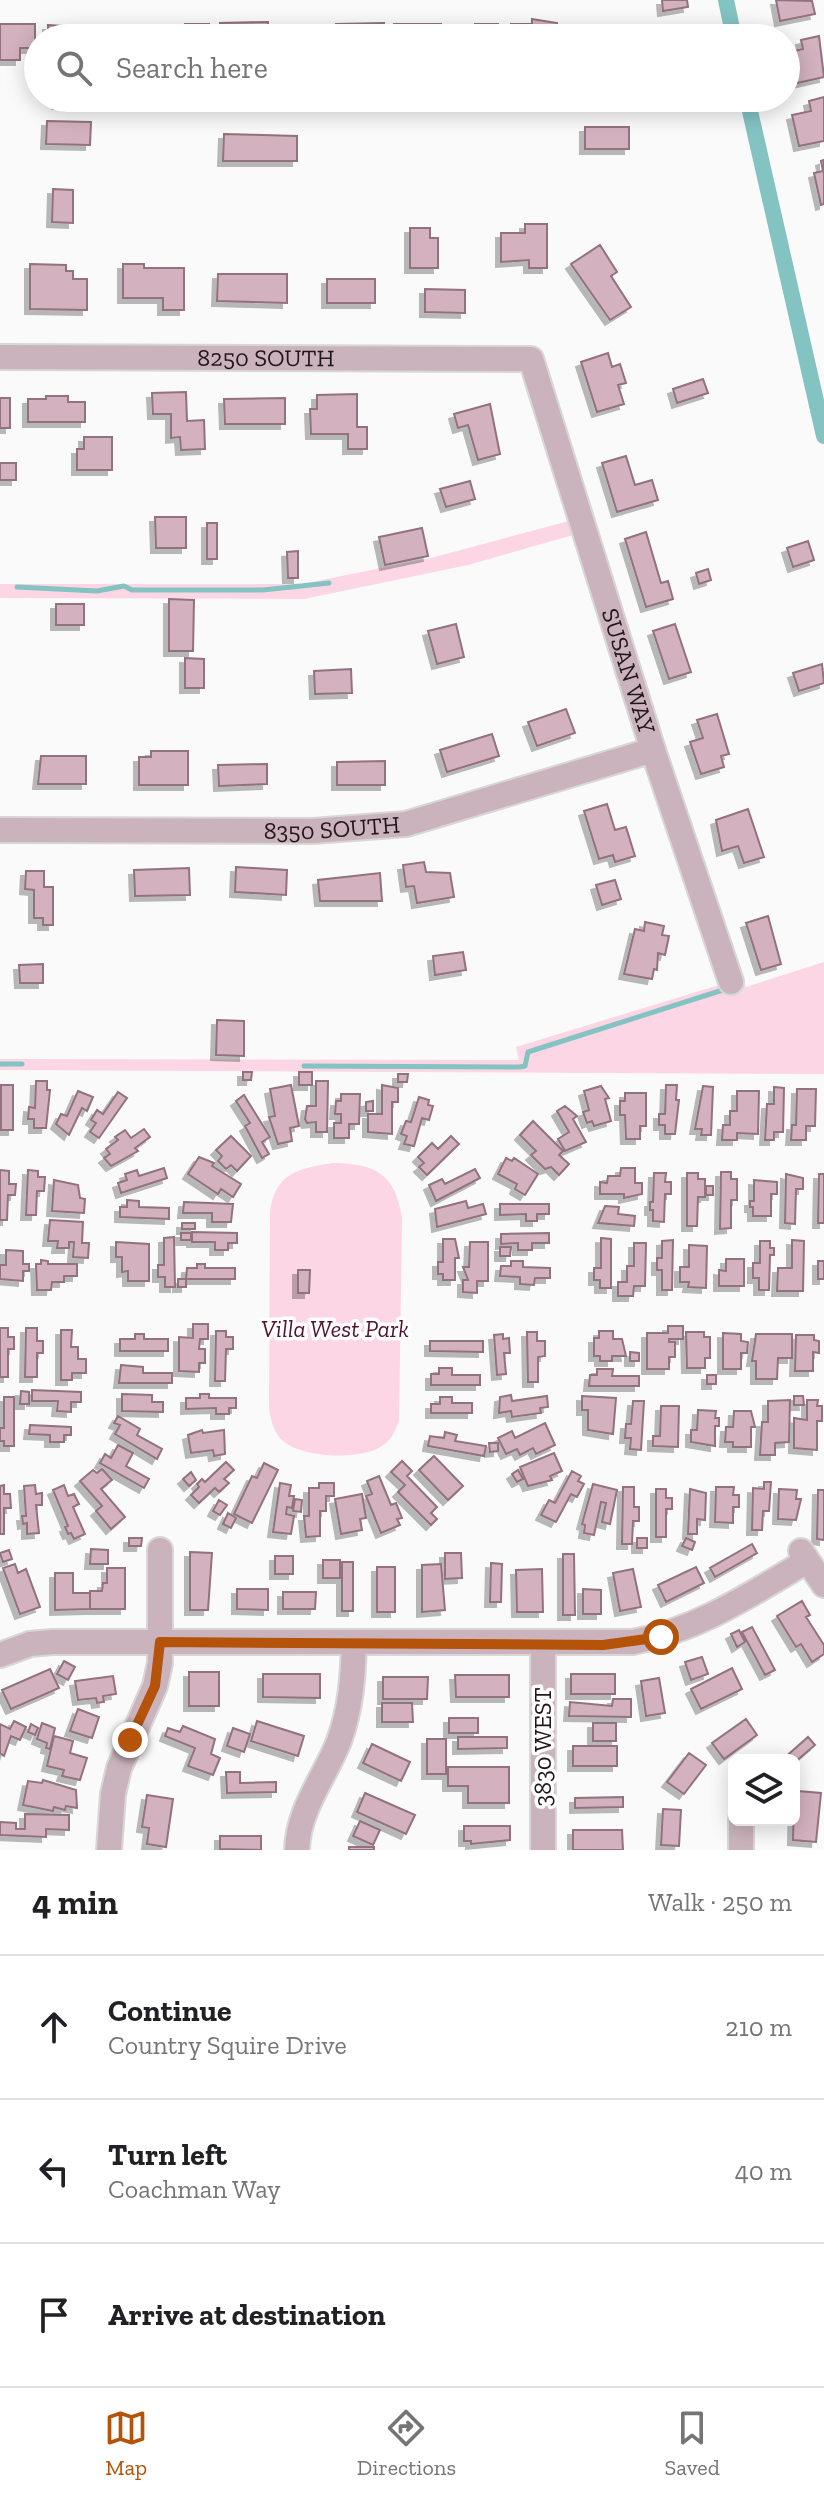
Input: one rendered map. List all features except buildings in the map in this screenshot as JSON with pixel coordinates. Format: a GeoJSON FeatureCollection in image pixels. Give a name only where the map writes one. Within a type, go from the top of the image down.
{"type":"FeatureCollection","features":[{"type":"Feature","properties":{"kind":"street","name":"8250 SOUTH"},"geometry":{"type":"LineString","coordinates":[[0,357],[531,359]]}},
{"type":"Feature","properties":{"kind":"street","name":"SUSAN WAY"},"geometry":{"type":"LineString","coordinates":[[531,359],[653,750],[731,982]]}},
{"type":"Feature","properties":{"kind":"street","name":"8350 SOUTH"},"geometry":{"type":"LineString","coordinates":[[0,830],[313,831],[406,824],[653,750]]}},
{"type":"Feature","properties":{"kind":"street"},"geometry":{"type":"LineString","coordinates":[[109,1850],[113,1794],[119,1768],[155,1686],[160,1642],[160,1550]]}},
{"type":"Feature","properties":{"kind":"street"},"geometry":{"type":"LineString","coordinates":[[0,1655],[30,1644],[52,1642],[603,1645],[661,1637],[711,1617],[804,1556],[824,1585]]}},
{"type":"Feature","properties":{"kind":"street"},"geometry":{"type":"LineString","coordinates":[[297,1850],[303,1814],[345,1722],[351,1700],[354,1643]]}},
{"type":"Feature","properties":{"kind":"street","name":"3830 WEST"},"geometry":{"type":"LineString","coordinates":[[543,1645],[543,1850]]}},
{"type":"Feature","properties":{"kind":"street"},"geometry":{"type":"LineString","coordinates":[[741,1826],[741,1850]]}},
{"type":"Feature","properties":{"kind":"green space"},"geometry":{"type":"Polygon","coordinates":[[[569,521],[573,535],[468,565],[304,599],[0,598],[0,584],[302,584],[431,558],[569,521]]]}},
{"type":"Feature","properties":{"kind":"green space"},"geometry":{"type":"Polygon","coordinates":[[[824,962],[824,1074],[0,1070],[0,1059],[519,1060],[516,1047],[742,978],[746,987],[824,962]]]}},
{"type":"Feature","properties":{"kind":"green space","name":"Villa West Park"},"geometry":{"type":"Polygon","coordinates":[[[333,1163],[361,1166],[381,1174],[394,1191],[402,1218],[399,1421],[386,1443],[376,1449],[348,1455],[315,1454],[288,1444],[275,1430],[269,1408],[272,1200],[282,1181],[290,1175],[309,1167],[333,1163]]]}},
{"type":"Feature","properties":{"kind":"waterway"},"geometry":{"type":"LineString","coordinates":[[726,0],[731,24]]}},
{"type":"Feature","properties":{"kind":"waterway"},"geometry":{"type":"LineString","coordinates":[[750,112],[824,436]]}},
{"type":"Feature","properties":{"kind":"waterway"},"geometry":{"type":"LineString","coordinates":[[17,587],[97,591],[124,586],[132,590],[263,590],[329,583]]}},
{"type":"Feature","properties":{"kind":"waterway"},"geometry":{"type":"LineString","coordinates":[[304,1066],[525,1066],[528,1052],[726,989]]}},
{"type":"Feature","properties":{"kind":"waterway"},"geometry":{"type":"LineString","coordinates":[[0,1064],[22,1064]]}},
{"type":"Feature","properties":{"kind":"route"},"geometry":{"type":"LineString","coordinates":[[130,1740],[155,1686],[160,1642],[603,1645],[661,1637]]}}]}
